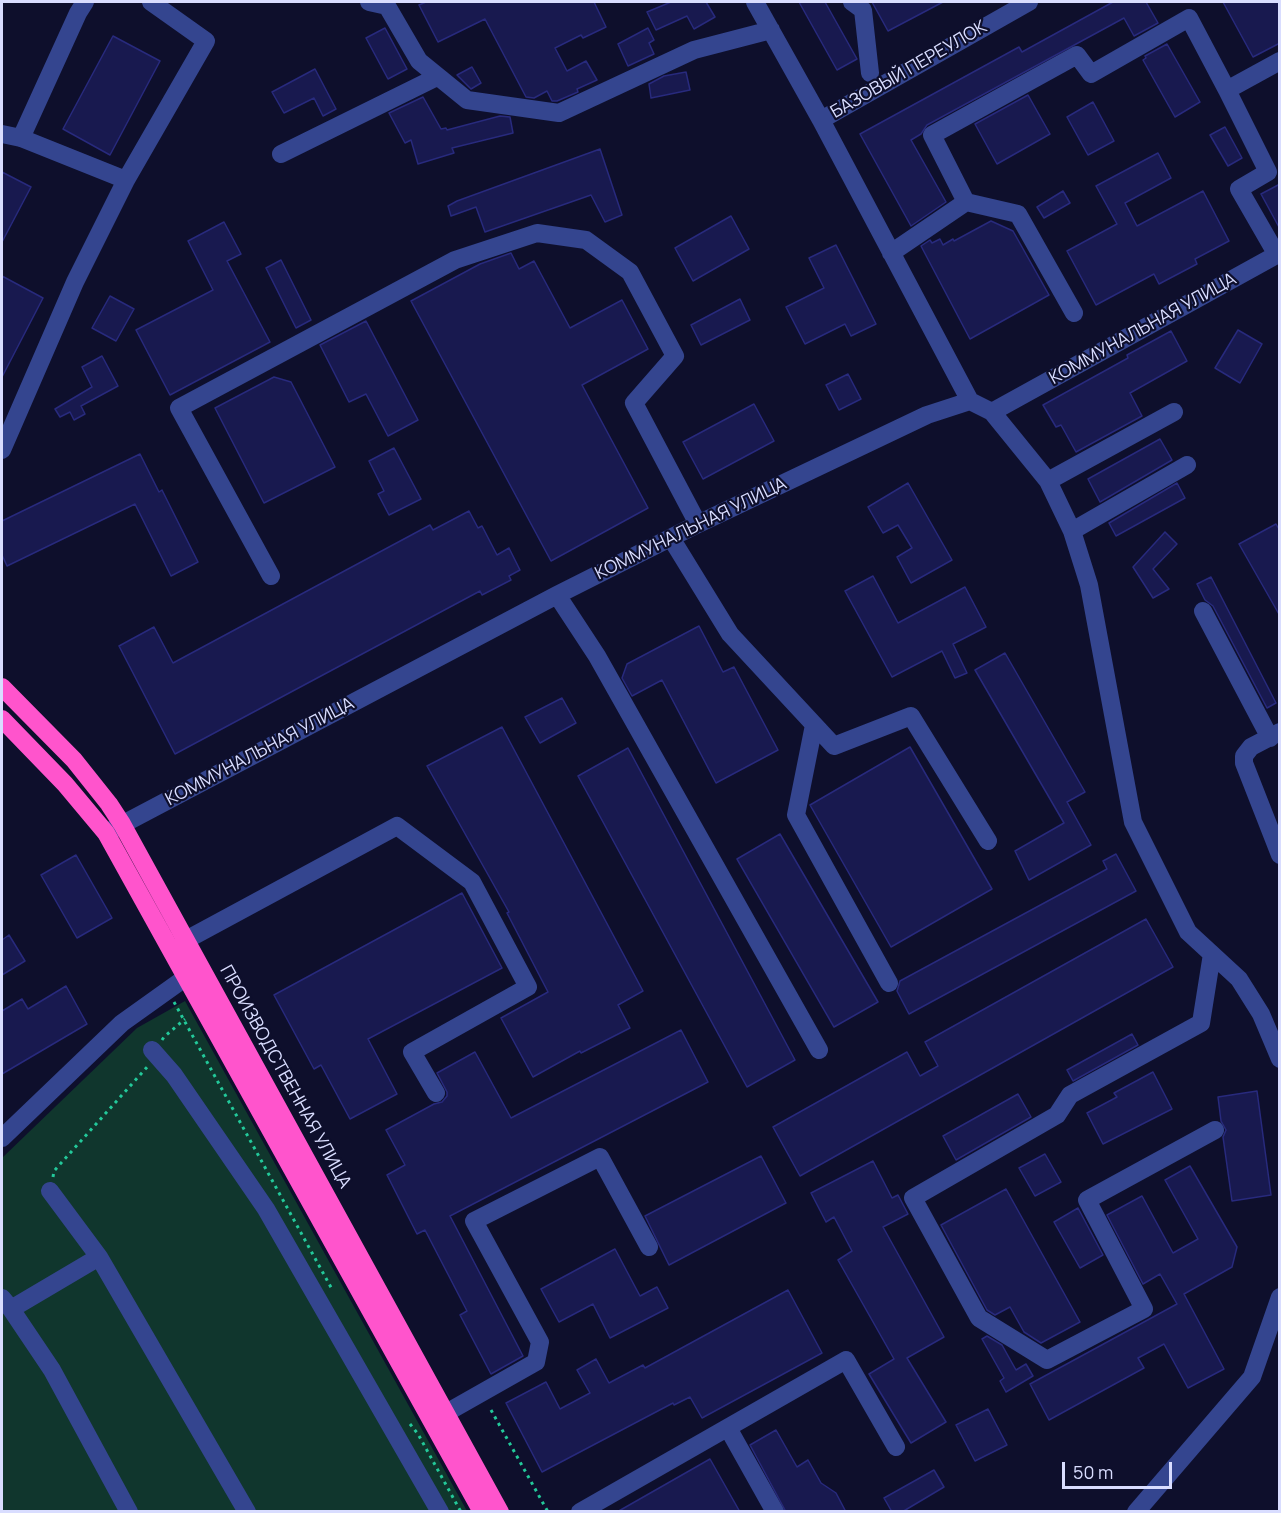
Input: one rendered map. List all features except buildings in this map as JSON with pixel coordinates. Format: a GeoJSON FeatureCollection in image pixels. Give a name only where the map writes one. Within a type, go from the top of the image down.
{"type":"FeatureCollection","features":[{"type":"Feature","properties":{"kind":"highway","name":"ПРОИЗВОДСТВЕННАЯ УЛИЦА"},"geometry":{"type":"LineString","coordinates":[[2,687],[74,760],[122,824],[501,1512]]}},
{"type":"Feature","properties":{"kind":"highway"},"geometry":{"type":"LineString","coordinates":[[2,720],[65,784],[106,833],[482,1512]]}},
{"type":"Feature","properties":{"kind":"street"},"geometry":{"type":"LineString","coordinates":[[21,138],[85,2]]}},
{"type":"Feature","properties":{"kind":"street"},"geometry":{"type":"LineString","coordinates":[[2,450],[75,282],[126,180],[206,41],[151,2]]}},
{"type":"Feature","properties":{"kind":"street"},"geometry":{"type":"LineString","coordinates":[[369,2],[387,6],[419,61],[467,100],[559,113],[694,50],[771,30]]}},
{"type":"Feature","properties":{"kind":"street"},"geometry":{"type":"LineString","coordinates":[[755,2],[821,120],[970,401],[992,412],[1048,482],[1072,531],[1089,585],[1132,822],[1188,932],[1239,979],[1261,1014],[1280,1059]]}},
{"type":"Feature","properties":{"kind":"street"},"geometry":{"type":"LineString","coordinates":[[852,2],[863,10],[870,73]]}},
{"type":"Feature","properties":{"kind":"street","name":"БАЗОВЫЙ ПЕРЕУЛОК"},"geometry":{"type":"LineString","coordinates":[[821,120],[1029,2]]}},
{"type":"Feature","properties":{"kind":"street"},"geometry":{"type":"LineString","coordinates":[[966,202],[932,135],[1077,55],[1091,74],[1190,18],[1227,90],[1274,169],[1239,189],[1278,254]]}},
{"type":"Feature","properties":{"kind":"street"},"geometry":{"type":"LineString","coordinates":[[1227,90],[1280,60]]}},
{"type":"Feature","properties":{"kind":"street"},"geometry":{"type":"LineString","coordinates":[[281,154],[437,77]]}},
{"type":"Feature","properties":{"kind":"street"},"geometry":{"type":"LineString","coordinates":[[2,134],[21,138],[126,180]]}},
{"type":"Feature","properties":{"kind":"street"},"geometry":{"type":"LineString","coordinates":[[891,253],[966,202],[1018,214],[1074,314]]}},
{"type":"Feature","properties":{"kind":"street"},"geometry":{"type":"LineString","coordinates":[[271,576],[179,408],[455,260],[537,233],[586,240],[630,272],[675,356],[634,403],[698,524]]}},
{"type":"Feature","properties":{"kind":"street","name":"КОММУНАЛЬНАЯ УЛИЦА"},"geometry":{"type":"LineString","coordinates":[[992,412],[1278,254]]}},
{"type":"Feature","properties":{"kind":"street","name":"КОММУНАЛЬНАЯ УЛИЦА"},"geometry":{"type":"LineString","coordinates":[[106,833],[557,595],[698,524],[927,416],[970,401]]}},
{"type":"Feature","properties":{"kind":"street"},"geometry":{"type":"LineString","coordinates":[[1048,482],[1174,412]]}},
{"type":"Feature","properties":{"kind":"street"},"geometry":{"type":"LineString","coordinates":[[1072,531],[1187,465]]}},
{"type":"Feature","properties":{"kind":"street"},"geometry":{"type":"LineString","coordinates":[[671,538],[729,634],[834,746],[911,716],[988,841]]}},
{"type":"Feature","properties":{"kind":"street"},"geometry":{"type":"LineString","coordinates":[[557,595],[597,656],[819,1050]]}},
{"type":"Feature","properties":{"kind":"street"},"geometry":{"type":"LineString","coordinates":[[1203,611],[1274,735],[1251,747],[1244,756],[1245,769],[1271,812],[1280,855]]}},
{"type":"Feature","properties":{"kind":"street"},"geometry":{"type":"LineString","coordinates":[[814,724],[796,815],[889,983]]}},
{"type":"Feature","properties":{"kind":"street"},"geometry":{"type":"LineString","coordinates":[[186,940],[397,826],[472,882],[528,987],[412,1053],[436,1093]]}},
{"type":"Feature","properties":{"kind":"street"},"geometry":{"type":"LineString","coordinates":[[1212,954],[1201,1023],[1070,1095],[1057,1115],[913,1198],[979,1318],[1047,1360],[1144,1309],[1087,1200],[1215,1130]]}},
{"type":"Feature","properties":{"kind":"street"},"geometry":{"type":"LineString","coordinates":[[2,1138],[122,1023],[185,978]]}},
{"type":"Feature","properties":{"kind":"street"},"geometry":{"type":"LineString","coordinates":[[154,1053],[174,1075],[266,1209],[440,1512]]}},
{"type":"Feature","properties":{"kind":"street"},"geometry":{"type":"LineString","coordinates":[[446,1413],[536,1362],[540,1342],[474,1221],[600,1157],[649,1247]]}},
{"type":"Feature","properties":{"kind":"street"},"geometry":{"type":"LineString","coordinates":[[50,1191],[99,1257],[247,1512]]}},
{"type":"Feature","properties":{"kind":"street"},"geometry":{"type":"LineString","coordinates":[[99,1257],[6,1304],[52,1370],[129,1512]]}},
{"type":"Feature","properties":{"kind":"street"},"geometry":{"type":"LineString","coordinates":[[1136,1512],[1252,1377],[1280,1297]]}},
{"type":"Feature","properties":{"kind":"street"},"geometry":{"type":"LineString","coordinates":[[580,1512],[846,1360],[896,1447]]}},
{"type":"Feature","properties":{"kind":"street"},"geometry":{"type":"LineString","coordinates":[[728,1428],[775,1512]]}},
{"type":"Feature","properties":{"kind":"path"},"geometry":{"type":"LineString","coordinates":[[167,991],[338,1299]]}},
{"type":"Feature","properties":{"kind":"path"},"geometry":{"type":"LineString","coordinates":[[50,1191],[54,1170],[154,1053],[164,1037],[184,1019]]}},
{"type":"Feature","properties":{"kind":"path"},"geometry":{"type":"LineString","coordinates":[[491,1410],[548,1512]]}},
{"type":"Feature","properties":{"kind":"path"},"geometry":{"type":"LineString","coordinates":[[407,1421],[418,1434],[461,1512]]}},
{"type":"Feature","properties":{"kind":"green space"},"geometry":{"type":"Polygon","coordinates":[[[185,1001],[467,1511],[3,1511],[2,1158],[137,1028],[185,1001]]]}}]}
